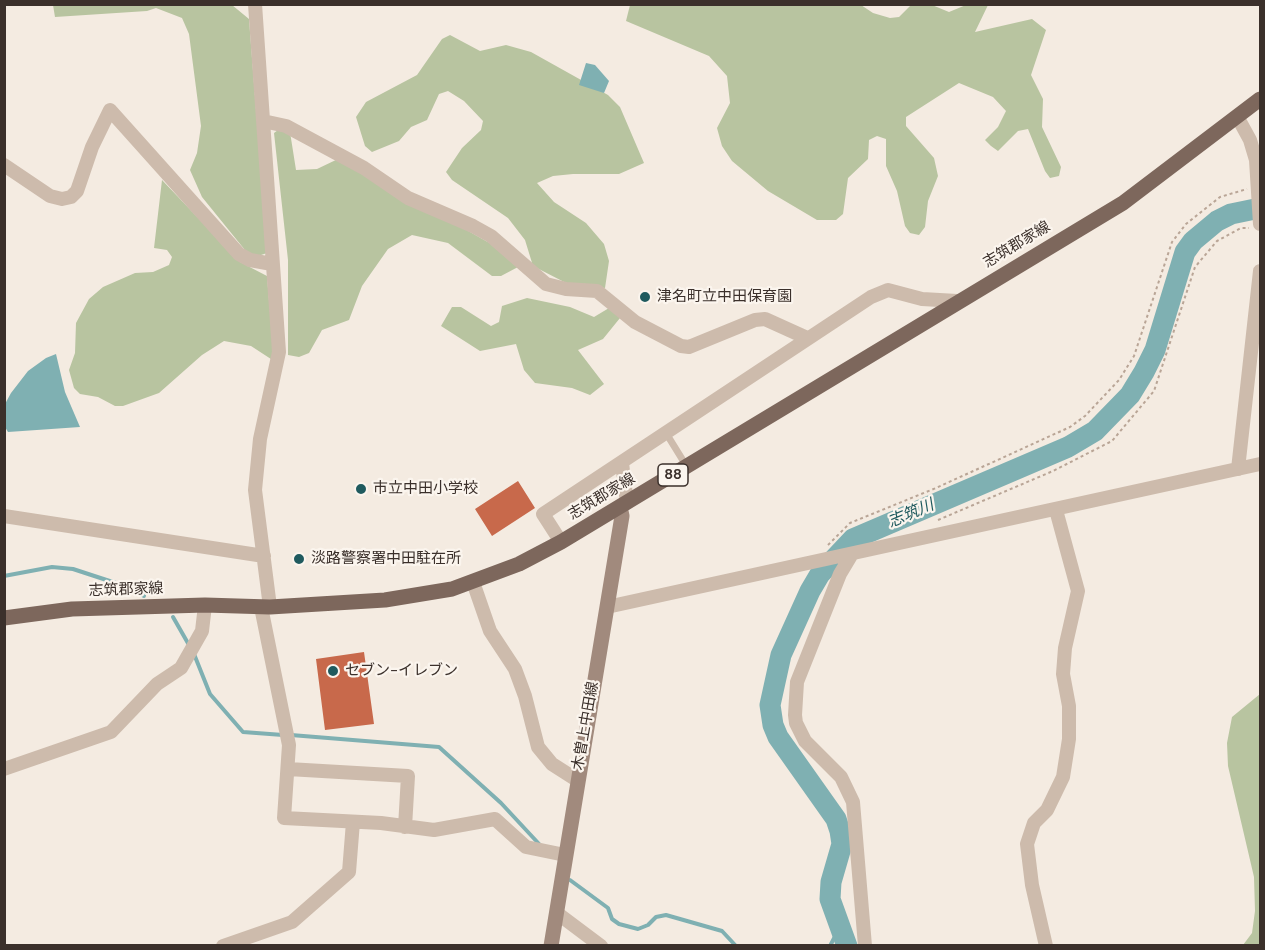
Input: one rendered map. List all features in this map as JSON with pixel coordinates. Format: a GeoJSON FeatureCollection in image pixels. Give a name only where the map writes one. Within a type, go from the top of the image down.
{"type":"FeatureCollection","features":[{"type":"Feature","properties":{"kind":"main road","name":"志筑郡家線"},"geometry":{"type":"LineString","coordinates":[[4,618],[72,609],[205,605],[265,607],[385,600],[452,589],[519,564],[624,505],[957,301],[1123,203],[1238,118],[1260,99]]}},
{"type":"Feature","properties":{"kind":"main road","name":"木曽上中田線"},"geometry":{"type":"LineString","coordinates":[[551,945],[564,855],[624,505]]}},
{"type":"Feature","properties":{"kind":"street"},"geometry":{"type":"LineString","coordinates":[[255,4],[279,352],[260,439],[255,490],[264,556],[265,607],[289,745],[284,818],[434,830],[495,819],[526,847],[564,855]]}},
{"type":"Feature","properties":{"kind":"street"},"geometry":{"type":"LineString","coordinates":[[4,165],[50,196],[62,200],[71,197],[77,191],[92,147],[110,110],[239,254],[250,260],[272,264]]}},
{"type":"Feature","properties":{"kind":"street"},"geometry":{"type":"LineString","coordinates":[[1238,118],[1250,140],[1256,160],[1257,225]]}},
{"type":"Feature","properties":{"kind":"street"},"geometry":{"type":"LineString","coordinates":[[263,121],[286,126],[364,168],[408,198],[491,236],[546,284],[566,289],[597,291],[635,322],[681,346],[688,346],[755,320],[765,319],[807,338]]}},
{"type":"Feature","properties":{"kind":"street"},"geometry":{"type":"LineString","coordinates":[[1238,469],[1260,271]]}},
{"type":"Feature","properties":{"kind":"street"},"geometry":{"type":"LineString","coordinates":[[561,542],[543,514],[871,297],[888,290],[922,299],[957,301]]}},
{"type":"Feature","properties":{"kind":"street"},"geometry":{"type":"LineString","coordinates":[[622,463],[624,505]]}},
{"type":"Feature","properties":{"kind":"street"},"geometry":{"type":"LineString","coordinates":[[606,607],[1260,464]]}},
{"type":"Feature","properties":{"kind":"street"},"geometry":{"type":"LineString","coordinates":[[1046,945],[1032,885],[1028,844],[1034,823],[1047,810],[1063,777],[1069,739],[1069,706],[1062,674],[1065,648],[1078,591],[1056,510]]}},
{"type":"Feature","properties":{"kind":"street"},"geometry":{"type":"LineString","coordinates":[[4,516],[264,556]]}},
{"type":"Feature","properties":{"kind":"street"},"geometry":{"type":"LineString","coordinates":[[850,555],[840,574],[797,682],[795,715],[796,723],[805,741],[842,777],[853,802],[864,945]]}},
{"type":"Feature","properties":{"kind":"street"},"geometry":{"type":"LineString","coordinates":[[473,582],[490,631],[515,669],[538,747],[552,764],[577,780]]}},
{"type":"Feature","properties":{"kind":"street"},"geometry":{"type":"LineString","coordinates":[[4,769],[111,732],[157,684],[181,668],[202,631],[205,605]]}},
{"type":"Feature","properties":{"kind":"street"},"geometry":{"type":"LineString","coordinates":[[288,769],[408,776],[405,827]]}},
{"type":"Feature","properties":{"kind":"street"},"geometry":{"type":"LineString","coordinates":[[223,945],[292,922],[350,872],[352,822]]}},
{"type":"Feature","properties":{"kind":"street"},"geometry":{"type":"LineString","coordinates":[[557,913],[601,945]]}},
{"type":"Feature","properties":{"kind":"lane"},"geometry":{"type":"LineString","coordinates":[[666,433],[687,467]]}},
{"type":"Feature","properties":{"kind":"path"},"geometry":{"type":"LineString","coordinates":[[820,562],[826,547],[850,523],[1070,427],[1085,416],[1119,380],[1134,356],[1172,242],[1186,224],[1220,197],[1257,189]]}},
{"type":"Feature","properties":{"kind":"path"},"geometry":{"type":"LineString","coordinates":[[938,520],[1053,471],[1112,441],[1154,391],[1195,267],[1217,241],[1241,228],[1257,225]]}},
{"type":"Feature","properties":{"kind":"green space"},"geometry":{"type":"Polygon","coordinates":[[[53,5],[232,5],[249,19],[267,253],[258,256],[249,255],[202,197],[190,170],[197,153],[201,126],[189,34],[182,18],[156,8],[147,11],[55,17],[53,5]]]}},
{"type":"Feature","properties":{"kind":"green space"},"geometry":{"type":"Polygon","coordinates":[[[630,5],[861,5],[873,13],[890,18],[899,17],[911,5],[932,5],[949,12],[966,5],[988,5],[975,32],[1032,19],[1046,30],[1031,75],[1043,99],[1042,127],[1061,167],[1059,176],[1050,178],[1045,171],[1028,129],[1018,131],[998,151],[991,146],[985,140],[998,127],[1006,111],[993,97],[959,83],[906,117],[906,126],[934,158],[938,176],[928,201],[925,227],[919,235],[910,233],[905,226],[897,191],[886,166],[886,139],[877,136],[869,140],[868,159],[848,178],[843,214],[836,220],[817,220],[768,191],[732,161],[722,146],[717,128],[730,103],[727,76],[709,56],[626,21],[630,5]]]}},
{"type":"Feature","properties":{"kind":"green space"},"geometry":{"type":"Polygon","coordinates":[[[450,35],[480,51],[506,45],[531,52],[608,95],[620,107],[644,163],[619,174],[553,176],[537,183],[554,202],[586,223],[604,244],[609,261],[605,288],[568,284],[533,266],[525,240],[508,218],[452,180],[446,172],[462,148],[481,130],[483,121],[464,101],[448,91],[439,94],[427,120],[411,127],[399,141],[372,152],[365,146],[356,117],[366,102],[417,75],[442,39],[450,35]]]}},
{"type":"Feature","properties":{"kind":"green space"},"geometry":{"type":"Polygon","coordinates":[[[282,127],[290,132],[296,170],[317,169],[340,158],[500,249],[518,267],[501,276],[492,276],[448,243],[412,235],[388,249],[362,286],[349,320],[322,330],[309,353],[299,357],[288,355],[288,260],[274,133],[282,127]]]}},
{"type":"Feature","properties":{"kind":"green space"},"geometry":{"type":"Polygon","coordinates":[[[162,180],[240,262],[267,276],[274,361],[251,346],[224,341],[202,355],[159,393],[123,406],[115,406],[98,397],[80,394],[74,388],[69,370],[75,353],[76,323],[89,299],[103,287],[135,273],[153,272],[169,265],[172,257],[167,250],[154,248],[162,180]]]}},
{"type":"Feature","properties":{"kind":"green space"},"geometry":{"type":"Polygon","coordinates":[[[527,298],[570,307],[594,317],[609,308],[620,318],[603,339],[578,350],[604,384],[590,395],[572,388],[535,383],[524,370],[516,344],[480,351],[441,326],[452,307],[461,307],[491,326],[499,322],[502,306],[527,298]]]}},
{"type":"Feature","properties":{"kind":"green space"},"geometry":{"type":"Polygon","coordinates":[[[1260,694],[1260,945],[1243,945],[1252,933],[1255,911],[1254,877],[1228,766],[1227,743],[1232,717],[1260,694]]]}},
{"type":"Feature","properties":{"kind":"water"},"geometry":{"type":"Polygon","coordinates":[[[586,63],[595,65],[609,81],[604,93],[579,85],[586,63]]]}},
{"type":"Feature","properties":{"kind":"water"},"geometry":{"type":"Polygon","coordinates":[[[56,354],[65,392],[80,427],[8,432],[5,427],[5,404],[11,393],[28,371],[56,354]]]}},
{"type":"Feature","properties":{"kind":"building"},"geometry":{"type":"Polygon","coordinates":[[[518,481],[535,508],[492,536],[475,509],[518,481]]]}},
{"type":"Feature","properties":{"kind":"building"},"geometry":{"type":"Polygon","coordinates":[[[364,652],[374,724],[325,730],[316,659],[364,652]]]}},
{"type":"Feature","properties":{"kind":"waterway","name":"志筑川"},"geometry":{"type":"LineString","coordinates":[[847,946],[830,899],[831,882],[842,844],[840,831],[836,819],[778,737],[773,725],[770,705],[781,655],[810,591],[820,574],[853,539],[1068,447],[1095,431],[1130,395],[1144,372],[1155,350],[1185,252],[1193,241],[1217,221],[1231,214],[1260,208]]}},
{"type":"Feature","properties":{"kind":"waterway"},"geometry":{"type":"LineString","coordinates":[[4,576],[52,567],[73,569],[131,588],[144,596]]}},
{"type":"Feature","properties":{"kind":"waterway"},"geometry":{"type":"LineString","coordinates":[[173,617],[189,645]]}},
{"type":"Feature","properties":{"kind":"waterway"},"geometry":{"type":"LineString","coordinates":[[194,654],[210,694],[243,732],[283,735]]}},
{"type":"Feature","properties":{"kind":"waterway"},"geometry":{"type":"LineString","coordinates":[[291,735],[439,747],[501,803],[540,845]]}},
{"type":"Feature","properties":{"kind":"waterway"},"geometry":{"type":"LineString","coordinates":[[570,880],[608,908],[612,919],[619,924],[638,929],[648,925],[656,917],[666,915],[722,931],[736,946]]}},
{"type":"Feature","properties":{"kind":"waterway"},"geometry":{"type":"LineString","coordinates":[[830,946],[841,925]]}},
{"type":"Feature","properties":{"kind":"place","name":"津名町立中田保育園"},"geometry":{"type":"Point","coordinates":[645,297]}},
{"type":"Feature","properties":{"kind":"place","name":"市立中田小学校"},"geometry":{"type":"Point","coordinates":[361,489]}},
{"type":"Feature","properties":{"kind":"place","name":"淡路警察署中田駐在所"},"geometry":{"type":"Point","coordinates":[299,559]}},
{"type":"Feature","properties":{"kind":"place","name":"セブン-イレブン"},"geometry":{"type":"Point","coordinates":[333,671]}}]}
